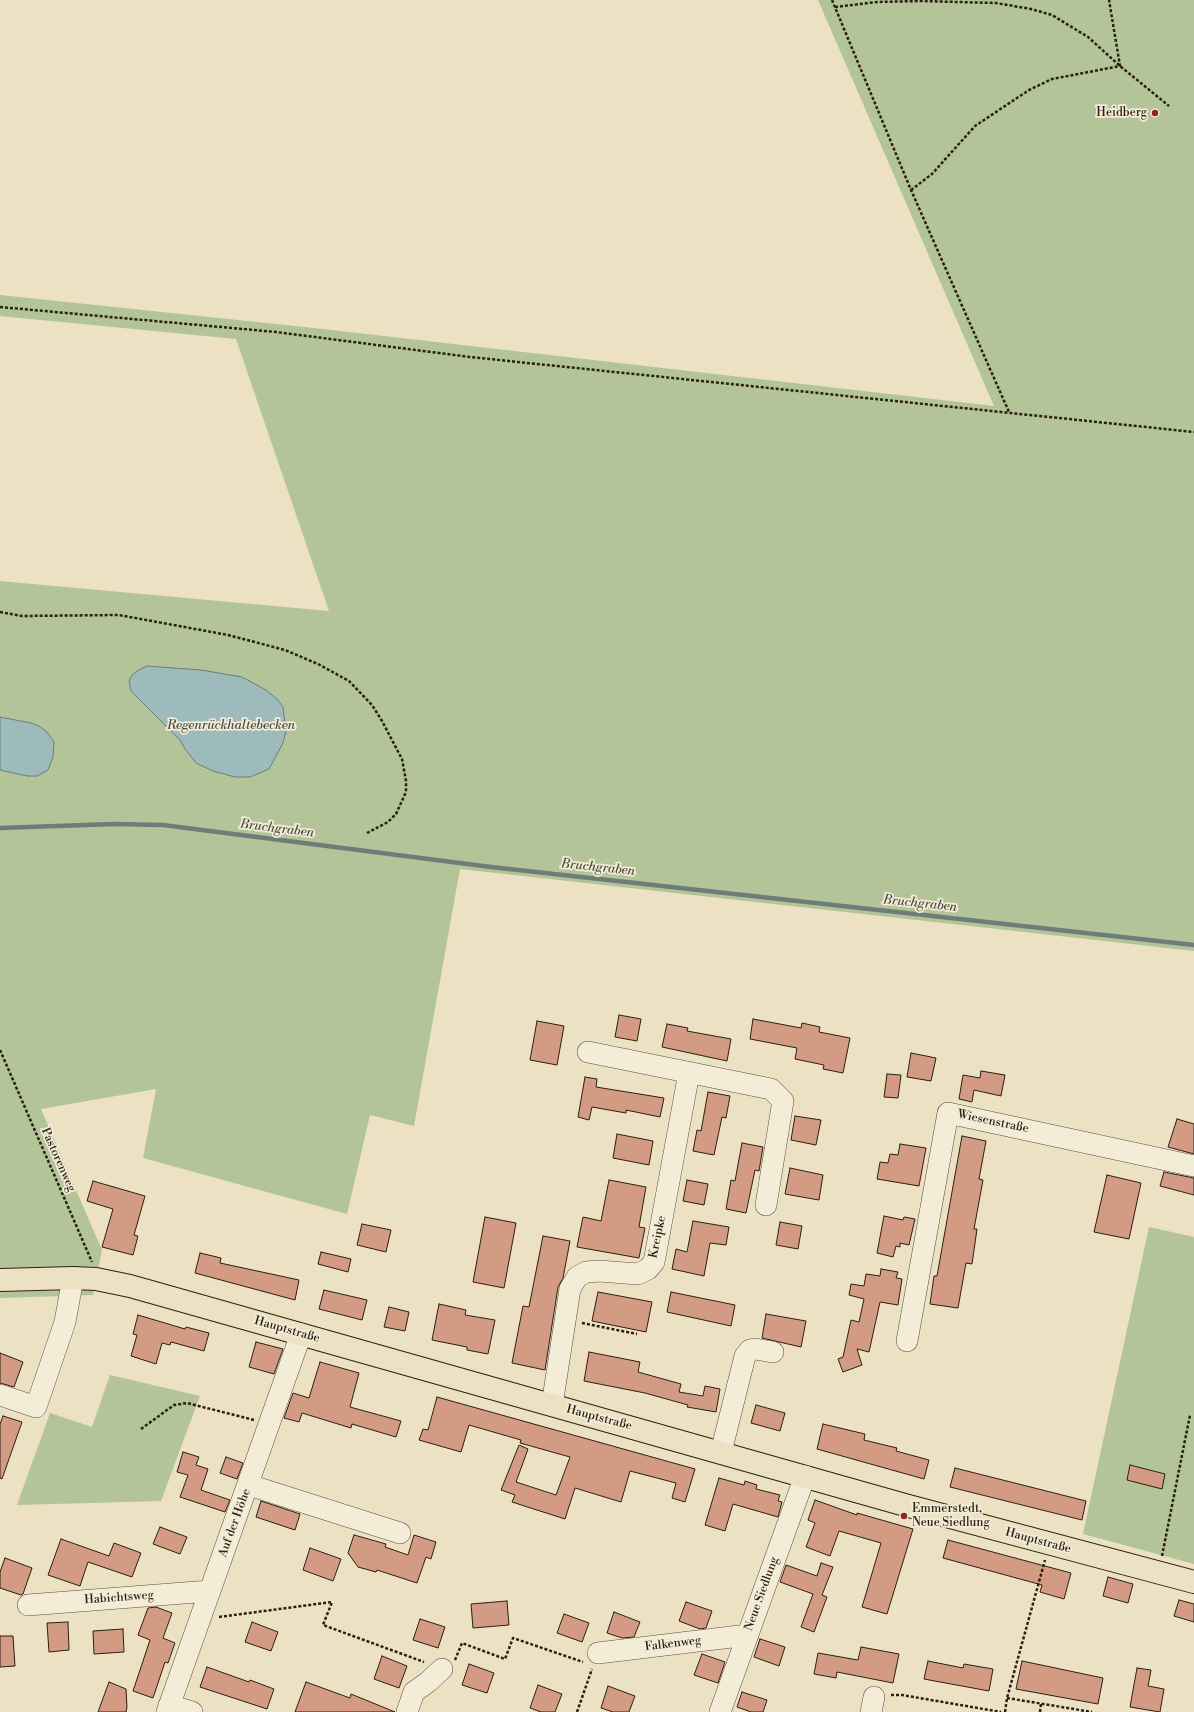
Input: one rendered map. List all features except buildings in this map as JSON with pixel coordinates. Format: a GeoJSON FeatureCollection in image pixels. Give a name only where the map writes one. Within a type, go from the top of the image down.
{"type":"FeatureCollection","features":[{"type":"Feature","properties":{"kind":"main road","name":"Hauptstraße"},"geometry":{"type":"LineString","coordinates":[[0,1280],[73,1278],[96,1279],[130,1286],[1049,1544],[1194,1582]]}},
{"type":"Feature","properties":{"kind":"street"},"geometry":{"type":"LineString","coordinates":[[588,1052],[771,1089],[783,1101],[766,1205]]}},
{"type":"Feature","properties":{"kind":"street","name":"Kreipke"},"geometry":{"type":"LineString","coordinates":[[552,1405],[570,1289],[577,1277],[586,1272],[599,1271],[638,1274],[648,1269],[654,1262],[689,1073]]}},
{"type":"Feature","properties":{"kind":"street","name":"Wiesenstraße"},"geometry":{"type":"LineString","coordinates":[[907,1341],[948,1113],[1194,1166]]}},
{"type":"Feature","properties":{"kind":"street"},"geometry":{"type":"LineString","coordinates":[[2,1401],[36,1407],[65,1322],[73,1278]]}},
{"type":"Feature","properties":{"kind":"street","name":"Auf der Höhe"},"geometry":{"type":"LineString","coordinates":[[168,1708],[249,1485],[301,1334]]}},
{"type":"Feature","properties":{"kind":"street"},"geometry":{"type":"LineString","coordinates":[[721,1452],[745,1356],[750,1350],[754,1349],[773,1352]]}},
{"type":"Feature","properties":{"kind":"street","name":"Neue Siedlung"},"geometry":{"type":"LineString","coordinates":[[720,1712],[805,1476]]}},
{"type":"Feature","properties":{"kind":"street"},"geometry":{"type":"LineString","coordinates":[[249,1485],[400,1533]]}},
{"type":"Feature","properties":{"kind":"street","name":"Habichtsweg"},"geometry":{"type":"LineString","coordinates":[[28,1605],[210,1591]]}},
{"type":"Feature","properties":{"kind":"street","name":"Falkenweg"},"geometry":{"type":"LineString","coordinates":[[595,1659],[748,1635]]}},
{"type":"Feature","properties":{"kind":"street"},"geometry":{"type":"LineString","coordinates":[[407,1712],[414,1692],[435,1675]]}},
{"type":"Feature","properties":{"kind":"street"},"geometry":{"type":"LineString","coordinates":[[168,1708],[192,1712]]}},
{"type":"Feature","properties":{"kind":"path"},"geometry":{"type":"LineString","coordinates":[[832,0],[911,190],[1009,413]]}},
{"type":"Feature","properties":{"kind":"path"},"geometry":{"type":"LineString","coordinates":[[835,7],[877,2],[921,0],[996,3],[1031,9],[1052,16],[1070,25],[1088,37],[1120,66],[1169,106]]}},
{"type":"Feature","properties":{"kind":"path"},"geometry":{"type":"LineString","coordinates":[[1109,0],[1120,66]]}},
{"type":"Feature","properties":{"kind":"path"},"geometry":{"type":"LineString","coordinates":[[911,190],[932,174],[975,126],[1029,90],[1052,79],[1120,66]]}},
{"type":"Feature","properties":{"kind":"path"},"geometry":{"type":"LineString","coordinates":[[0,307],[276,332],[470,357],[1194,432]]}},
{"type":"Feature","properties":{"kind":"path"},"geometry":{"type":"LineString","coordinates":[[0,612],[22,616],[119,615],[228,635],[286,650],[318,664],[350,681],[372,705],[382,721],[396,747],[405,771],[406,792],[396,814],[388,822],[367,833]]}},
{"type":"Feature","properties":{"kind":"path","name":"Pastorenweg"},"geometry":{"type":"LineString","coordinates":[[0,1050],[80,1232],[92,1262],[96,1279]]}},
{"type":"Feature","properties":{"kind":"path"},"geometry":{"type":"LineString","coordinates":[[565,1320],[637,1334]]}},
{"type":"Feature","properties":{"kind":"path"},"geometry":{"type":"LineString","coordinates":[[141,1429],[174,1405],[187,1403],[270,1424]]}},
{"type":"Feature","properties":{"kind":"path"},"geometry":{"type":"LineString","coordinates":[[1159,1573],[1190,1415]]}},
{"type":"Feature","properties":{"kind":"path"},"geometry":{"type":"LineString","coordinates":[[1005,1712],[1007,1698],[1049,1544]]}},
{"type":"Feature","properties":{"kind":"path"},"geometry":{"type":"LineString","coordinates":[[200,1620],[332,1602],[323,1625],[435,1675],[451,1672],[462,1643],[505,1659],[513,1638],[595,1659],[577,1712]]}},
{"type":"Feature","properties":{"kind":"path"},"geometry":{"type":"LineString","coordinates":[[872,1704],[902,1695],[1001,1712]]}},
{"type":"Feature","properties":{"kind":"path"},"geometry":{"type":"LineString","coordinates":[[1007,1698],[1092,1712]]}},
{"type":"Feature","properties":{"kind":"path"},"geometry":{"type":"LineString","coordinates":[[1040,1712],[1041,1704]]}},
{"type":"Feature","properties":{"kind":"green space"},"geometry":{"type":"Polygon","coordinates":[[[818,0],[1194,0],[1194,951],[460,869],[414,1126],[370,1115],[347,1214],[143,1158],[156,1089],[41,1109],[102,1250],[93,1295],[0,1298],[0,581],[329,611],[236,339],[0,316],[0,295],[314,328],[994,406],[818,0]]]}},
{"type":"Feature","properties":{"kind":"green space"},"geometry":{"type":"Polygon","coordinates":[[[1149,1227],[1194,1237],[1194,1564],[1083,1534],[1149,1227]]]}},
{"type":"Feature","properties":{"kind":"green space"},"geometry":{"type":"Polygon","coordinates":[[[110,1375],[200,1396],[161,1501],[17,1505],[50,1413],[92,1427],[110,1375]]]}},
{"type":"Feature","properties":{"kind":"water","name":"Regenrückhaltebecken"},"geometry":{"type":"Polygon","coordinates":[[[147,666],[201,670],[242,677],[266,690],[277,699],[283,707],[286,731],[283,743],[269,769],[250,777],[235,777],[213,771],[196,763],[180,740],[131,691],[129,681],[132,675],[147,666]]]}},
{"type":"Feature","properties":{"kind":"water"},"geometry":{"type":"Polygon","coordinates":[[[0,717],[31,723],[39,726],[47,732],[54,742],[53,757],[48,770],[37,776],[27,776],[0,770],[0,717]]]}},
{"type":"Feature","properties":{"kind":"waterway","name":"Bruchgraben"},"geometry":{"type":"LineString","coordinates":[[0,828],[114,824],[163,825],[491,867],[1194,945]]}},
{"type":"Feature","properties":{"kind":"place","name":"Heidberg"},"geometry":{"type":"Point","coordinates":[1155,113]}},
{"type":"Feature","properties":{"kind":"place","name":"Emmerstedt, Neue Siedlung"},"geometry":{"type":"Point","coordinates":[904,1516]}}]}
